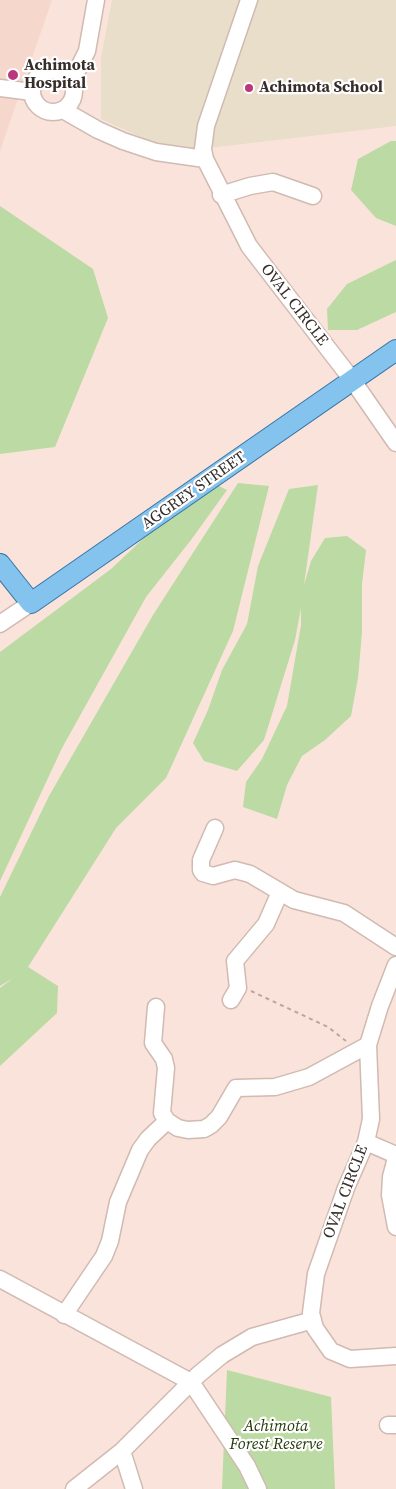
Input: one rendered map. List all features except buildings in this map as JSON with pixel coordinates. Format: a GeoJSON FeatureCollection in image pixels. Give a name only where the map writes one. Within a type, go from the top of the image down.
{"type":"FeatureCollection","features":[{"type":"Feature","properties":{"kind":"main road","name":"AGGREY STREET"},"geometry":{"type":"LineString","coordinates":[[31,603],[396,350]]}},
{"type":"Feature","properties":{"kind":"main road"},"geometry":{"type":"LineString","coordinates":[[0,564],[31,603]]}},
{"type":"Feature","properties":{"kind":"street"},"geometry":{"type":"LineString","coordinates":[[72,81],[87,52],[96,0]]}},
{"type":"Feature","properties":{"kind":"street"},"geometry":{"type":"LineString","coordinates":[[62,110],[98,130],[123,141],[156,152],[205,159],[203,149],[206,126],[250,0]]}},
{"type":"Feature","properties":{"kind":"street"},"geometry":{"type":"LineString","coordinates":[[54,70],[64,73],[72,81],[74,92],[71,103],[62,110],[52,112],[42,109],[35,102],[32,92],[35,81],[43,73],[54,70]]}},
{"type":"Feature","properties":{"kind":"street"},"geometry":{"type":"LineString","coordinates":[[0,88],[32,92]]}},
{"type":"Feature","properties":{"kind":"street","name":"OVAL CIRCLE"},"geometry":{"type":"LineString","coordinates":[[205,159],[249,246],[353,381],[396,443]]}},
{"type":"Feature","properties":{"kind":"street"},"geometry":{"type":"LineString","coordinates":[[222,195],[250,186],[273,182],[313,196]]}},
{"type":"Feature","properties":{"kind":"street"},"geometry":{"type":"LineString","coordinates":[[0,624],[31,603]]}},
{"type":"Feature","properties":{"kind":"street"},"geometry":{"type":"LineString","coordinates":[[215,828],[201,860],[200,870],[203,873],[213,876],[235,870],[242,872],[294,900],[344,913],[396,947]]}},
{"type":"Feature","properties":{"kind":"street"},"geometry":{"type":"LineString","coordinates":[[231,1000],[238,984],[235,962],[266,924],[280,892]]}},
{"type":"Feature","properties":{"kind":"street","name":"OVAL CIRCLE"},"geometry":{"type":"LineString","coordinates":[[396,965],[362,1049],[371,1119],[366,1142],[346,1188],[316,1274],[312,1295],[313,1320],[322,1339],[331,1351],[350,1359],[396,1356]]}},
{"type":"Feature","properties":{"kind":"street"},"geometry":{"type":"LineString","coordinates":[[156,1007],[154,1046],[166,1062],[161,1104],[162,1113],[167,1121],[178,1128],[188,1130],[204,1129],[219,1117],[236,1088],[275,1088],[309,1078],[362,1049]]}},
{"type":"Feature","properties":{"kind":"street"},"geometry":{"type":"LineString","coordinates":[[64,1315],[104,1256],[110,1241],[118,1202],[140,1150],[148,1139],[167,1121]]}},
{"type":"Feature","properties":{"kind":"street"},"geometry":{"type":"LineString","coordinates":[[366,1142],[396,1157],[391,1177],[390,1196],[396,1227]]}},
{"type":"Feature","properties":{"kind":"street"},"geometry":{"type":"LineString","coordinates":[[0,1279],[191,1382],[247,1466],[258,1489]]}},
{"type":"Feature","properties":{"kind":"street"},"geometry":{"type":"LineString","coordinates":[[74,1489],[122,1451],[191,1382],[222,1355],[252,1337],[313,1320]]}},
{"type":"Feature","properties":{"kind":"street"},"geometry":{"type":"LineString","coordinates":[[122,1451],[134,1489]]}},
{"type":"Feature","properties":{"kind":"path"},"geometry":{"type":"LineString","coordinates":[[238,984],[328,1027],[362,1049]]}},
{"type":"Feature","properties":{"kind":"shaded area","name":"Achimota Hospital"},"geometry":{"type":"Polygon","coordinates":[[[0,0],[52,0],[0,151],[0,0]]]}},
{"type":"Feature","properties":{"kind":"shaded area","name":"Achimota School"},"geometry":{"type":"Polygon","coordinates":[[[112,0],[396,0],[396,126],[174,152],[101,119],[101,58],[112,0]]]}},
{"type":"Feature","properties":{"kind":"green space"},"geometry":{"type":"Polygon","coordinates":[[[391,141],[396,141],[396,226],[376,218],[351,190],[358,159],[391,141]]]}},
{"type":"Feature","properties":{"kind":"green space"},"geometry":{"type":"Polygon","coordinates":[[[0,206],[93,269],[108,318],[55,447],[0,454],[0,206]]]}},
{"type":"Feature","properties":{"kind":"green space"},"geometry":{"type":"Polygon","coordinates":[[[396,260],[396,312],[357,330],[328,330],[327,309],[347,284],[396,260]]]}},
{"type":"Feature","properties":{"kind":"green space"},"geometry":{"type":"Polygon","coordinates":[[[211,482],[227,490],[146,597],[62,748],[0,881],[0,652],[111,569],[161,522],[211,482]]]}},
{"type":"Feature","properties":{"kind":"green space"},"geometry":{"type":"Polygon","coordinates":[[[238,483],[269,486],[233,631],[166,778],[116,828],[28,967],[58,986],[57,1013],[0,1066],[0,988],[13,978],[0,986],[0,897],[49,796],[153,615],[238,483]]]}},
{"type":"Feature","properties":{"kind":"green space"},"geometry":{"type":"Polygon","coordinates":[[[318,485],[304,585],[311,561],[325,538],[347,536],[366,550],[362,584],[362,632],[358,678],[351,716],[325,740],[302,756],[287,785],[277,819],[243,807],[246,782],[262,759],[287,706],[301,625],[301,608],[295,640],[264,740],[237,771],[204,761],[193,743],[208,710],[222,670],[247,624],[258,566],[289,489],[318,485]]]}},
{"type":"Feature","properties":{"kind":"green space","name":"Achimota Forest Reserve"},"geometry":{"type":"Polygon","coordinates":[[[227,1370],[331,1397],[335,1489],[222,1489],[227,1370]]]}},
{"type":"Feature","properties":{"kind":"place","name":"Achimota Hospital"},"geometry":{"type":"Point","coordinates":[13,75]}},
{"type":"Feature","properties":{"kind":"place","name":"Achimota School"},"geometry":{"type":"Point","coordinates":[249,88]}}]}
